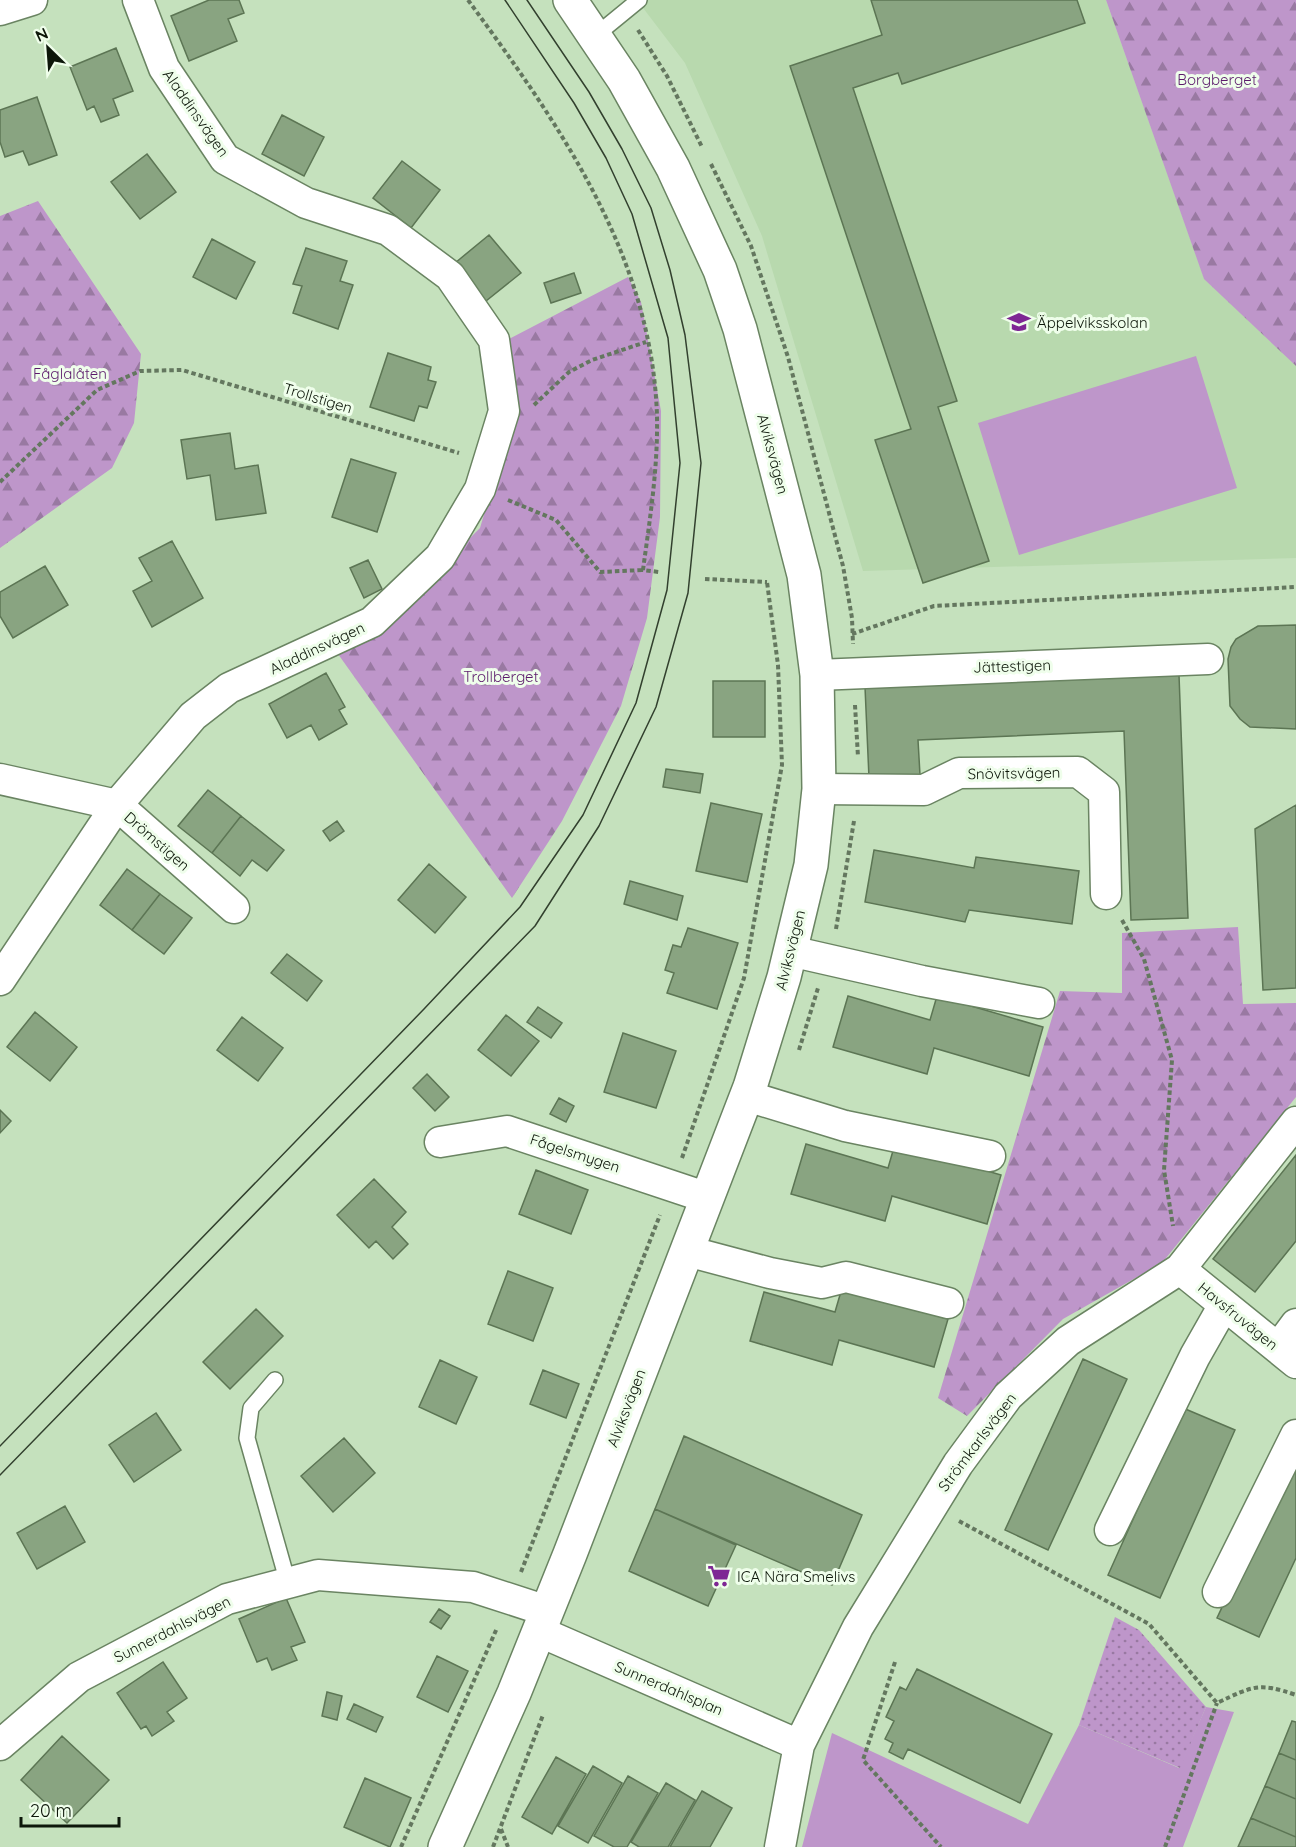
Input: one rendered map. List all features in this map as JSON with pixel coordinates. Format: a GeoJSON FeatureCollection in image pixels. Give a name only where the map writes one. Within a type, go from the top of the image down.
{"type":"FeatureCollection","features":[{"type":"Feature","properties":{"kind":"street"},"geometry":{"type":"LineString","coordinates":[[0,10],[32,0]]}},
{"type":"Feature","properties":{"kind":"street","name":"Aladdinsvägen"},"geometry":{"type":"LineString","coordinates":[[0,980],[117,805],[193,716],[229,688],[372,622],[440,557],[484,475],[504,411],[494,340],[450,276],[388,230],[306,202],[225,159],[164,68],[138,0]]}},
{"type":"Feature","properties":{"kind":"street","name":"Alviksvägen"},"geometry":{"type":"LineString","coordinates":[[445,1847],[543,1621],[747,1095],[790,951],[811,865],[819,789],[817,675],[804,575],[740,329],[696,213],[659,141],[595,36],[570,0]]}},
{"type":"Feature","properties":{"kind":"street","name":"Jättestigen"},"geometry":{"type":"LineString","coordinates":[[817,675],[1208,659]]}},
{"type":"Feature","properties":{"kind":"street","name":"Snövitsvägen"},"geometry":{"type":"LineString","coordinates":[[819,789],[924,790],[960,773],[1078,772],[1104,792],[1106,894]]}},
{"type":"Feature","properties":{"kind":"street","name":"Drömstigen"},"geometry":{"type":"LineString","coordinates":[[0,778],[117,805],[234,908]]}},
{"type":"Feature","properties":{"kind":"street"},"geometry":{"type":"LineString","coordinates":[[790,951],[922,981],[1039,1003]]}},
{"type":"Feature","properties":{"kind":"street"},"geometry":{"type":"LineString","coordinates":[[747,1095],[845,1126],[990,1156]]}},
{"type":"Feature","properties":{"kind":"street","name":"Strömkarlsvägen"},"geometry":{"type":"LineString","coordinates":[[780,1847],[800,1745],[858,1627],[958,1464],[1008,1396],[1068,1341],[1180,1269],[1296,1122]]}},
{"type":"Feature","properties":{"kind":"street","name":"Fågelsmygen"},"geometry":{"type":"LineString","coordinates":[[440,1142],[507,1131],[708,1198]]}},
{"type":"Feature","properties":{"kind":"street"},"geometry":{"type":"LineString","coordinates":[[687,1251],[770,1273],[822,1283],[846,1277],[948,1303]]}},
{"type":"Feature","properties":{"kind":"street","name":"Havsfruvägen"},"geometry":{"type":"LineString","coordinates":[[1180,1269],[1287,1356]]}},
{"type":"Feature","properties":{"kind":"street"},"geometry":{"type":"LineString","coordinates":[[1110,1530],[1195,1356],[1224,1305]]}},
{"type":"Feature","properties":{"kind":"street"},"geometry":{"type":"LineString","coordinates":[[1287,1356],[1296,1324]]}},
{"type":"Feature","properties":{"kind":"street"},"geometry":{"type":"LineString","coordinates":[[1218,1592],[1296,1435]]}},
{"type":"Feature","properties":{"kind":"street","name":"Sunnerdahlsvägen"},"geometry":{"type":"LineString","coordinates":[[0,1745],[79,1677],[227,1599],[318,1575],[473,1587],[511,1597],[543,1621]]}},
{"type":"Feature","properties":{"kind":"street","name":"Sunnerdahlsplan"},"geometry":{"type":"LineString","coordinates":[[543,1621],[800,1745]]}},
{"type":"Feature","properties":{"kind":"lane"},"geometry":{"type":"LineString","coordinates":[[595,36],[639,0]]}},
{"type":"Feature","properties":{"kind":"lane"},"geometry":{"type":"LineString","coordinates":[[275,1380],[251,1408],[247,1438],[288,1583]]}},
{"type":"Feature","properties":{"kind":"path"},"geometry":{"type":"LineString","coordinates":[[468,0],[535,91],[591,183],[627,267],[646,342],[657,414],[655,487],[643,570],[659,572]]}},
{"type":"Feature","properties":{"kind":"path"},"geometry":{"type":"LineString","coordinates":[[526,412],[569,372],[592,360],[646,342]]}},
{"type":"Feature","properties":{"kind":"path","name":"Trollstigen"},"geometry":{"type":"LineString","coordinates":[[0,482],[97,390],[140,372],[182,370],[484,475],[556,519],[600,572],[643,570]]}},
{"type":"Feature","properties":{"kind":"path"},"geometry":{"type":"LineString","coordinates":[[705,579],[773,581]]}},
{"type":"Feature","properties":{"kind":"path"},"geometry":{"type":"LineString","coordinates":[[401,1847],[511,1597],[672,1185],[744,978],[782,765],[778,665],[766,582]]}},
{"type":"Feature","properties":{"kind":"path"},"geometry":{"type":"LineString","coordinates":[[852,633],[934,606],[1296,587]]}},
{"type":"Feature","properties":{"kind":"path"},"geometry":{"type":"LineString","coordinates":[[1106,894],[1144,959],[1172,1060],[1164,1170],[1180,1269]]}},
{"type":"Feature","properties":{"kind":"path"},"geometry":{"type":"LineString","coordinates":[[931,1506],[1149,1624],[1217,1702]]}},
{"type":"Feature","properties":{"kind":"path"},"geometry":{"type":"LineString","coordinates":[[895,1662],[863,1760],[941,1847]]}},
{"type":"Feature","properties":{"kind":"path"},"geometry":{"type":"LineString","coordinates":[[1165,1847],[1217,1702],[1244,1690],[1269,1686],[1296,1695]]}},
{"type":"Feature","properties":{"kind":"path"},"geometry":{"type":"LineString","coordinates":[[493,1847],[545,1709]]}},
{"type":"Feature","properties":{"kind":"path"},"geometry":{"type":"LineString","coordinates":[[501,1828],[508,1847]]}},
{"type":"Feature","properties":{"kind":"shaded area","name":"Äppelviksskolan"},"geometry":{"type":"Polygon","coordinates":[[[637,0],[1106,0],[1204,278],[1296,366],[1296,558],[863,571],[762,236],[685,63],[637,0]]]}},
{"type":"Feature","properties":{"kind":"green space","name":"Borgberget"},"geometry":{"type":"Polygon","coordinates":[[[1106,0],[1296,0],[1296,366],[1204,279],[1106,0]]]}},
{"type":"Feature","properties":{"kind":"green space","name":"Fåglalåten"},"geometry":{"type":"Polygon","coordinates":[[[38,201],[141,354],[134,423],[112,468],[0,548],[0,216],[38,201]]]}},
{"type":"Feature","properties":{"kind":"green space","name":"Trollberget"},"geometry":{"type":"Polygon","coordinates":[[[628,277],[641,302],[661,411],[660,517],[647,618],[621,706],[562,821],[512,898],[338,654],[378,630],[480,528],[513,417],[507,340],[628,277]]]}},
{"type":"Feature","properties":{"kind":"green space"},"geometry":{"type":"Polygon","coordinates":[[[1196,356],[1237,488],[1019,555],[978,423],[1196,356]]]}},
{"type":"Feature","properties":{"kind":"green space"},"geometry":{"type":"Polygon","coordinates":[[[1238,927],[1243,1004],[1296,1003],[1296,1097],[1162,1263],[1063,1319],[967,1416],[938,1398],[1060,991],[1122,993],[1122,933],[1238,927]]]}},
{"type":"Feature","properties":{"kind":"green space"},"geometry":{"type":"Polygon","coordinates":[[[1115,1617],[1139,1630],[1206,1707],[1180,1768],[1079,1725],[1115,1617]]]}},
{"type":"Feature","properties":{"kind":"green space"},"geometry":{"type":"Polygon","coordinates":[[[1206,1707],[1234,1712],[1183,1847],[802,1847],[832,1733],[1028,1824],[1079,1725],[1179,1768],[1206,1707]]]}},
{"type":"Feature","properties":{"kind":"building"},"geometry":{"type":"Polygon","coordinates":[[[209,0],[239,0],[244,13],[228,19],[237,41],[189,61],[171,16],[209,0]]]}},
{"type":"Feature","properties":{"kind":"building"},"geometry":{"type":"Polygon","coordinates":[[[871,0],[1077,0],[1085,23],[902,84],[898,73],[853,88],[957,401],[938,407],[989,561],[923,583],[875,440],[911,429],[790,66],[882,35],[871,0]]]}},
{"type":"Feature","properties":{"kind":"building"},"geometry":{"type":"Polygon","coordinates":[[[116,48],[133,91],[113,99],[119,115],[101,122],[94,106],[87,110],[70,67],[116,48]]]}},
{"type":"Feature","properties":{"kind":"building"},"geometry":{"type":"Polygon","coordinates":[[[37,97],[57,155],[29,165],[23,151],[5,157],[0,142],[0,110],[37,97]]]}},
{"type":"Feature","properties":{"kind":"building"},"geometry":{"type":"Polygon","coordinates":[[[282,115],[324,137],[304,176],[262,154],[282,115]]]}},
{"type":"Feature","properties":{"kind":"building"},"geometry":{"type":"Polygon","coordinates":[[[147,154],[176,192],[140,219],[111,182],[147,154]]]}},
{"type":"Feature","properties":{"kind":"building"},"geometry":{"type":"Polygon","coordinates":[[[402,161],[440,190],[411,228],[373,198],[402,161]]]}},
{"type":"Feature","properties":{"kind":"building"},"geometry":{"type":"Polygon","coordinates":[[[489,235],[521,273],[486,301],[455,263],[489,235]]]}},
{"type":"Feature","properties":{"kind":"building"},"geometry":{"type":"Polygon","coordinates":[[[212,239],[255,262],[236,299],[193,277],[212,239]]]}},
{"type":"Feature","properties":{"kind":"building"},"geometry":{"type":"Polygon","coordinates":[[[306,248],[347,261],[340,281],[353,285],[338,329],[293,313],[302,286],[293,284],[306,248]]]}},
{"type":"Feature","properties":{"kind":"building"},"geometry":{"type":"Polygon","coordinates":[[[574,273],[581,293],[551,303],[544,283],[574,273]]]}},
{"type":"Feature","properties":{"kind":"building"},"geometry":{"type":"Polygon","coordinates":[[[388,353],[431,367],[428,380],[436,382],[427,408],[419,406],[414,421],[370,407],[388,353]]]}},
{"type":"Feature","properties":{"kind":"building"},"geometry":{"type":"Polygon","coordinates":[[[230,433],[235,469],[258,465],[266,513],[216,520],[210,475],[187,479],[181,440],[230,433]]]}},
{"type":"Feature","properties":{"kind":"building"},"geometry":{"type":"Polygon","coordinates":[[[351,459],[396,473],[377,532],[332,517],[351,459]]]}},
{"type":"Feature","properties":{"kind":"building"},"geometry":{"type":"Polygon","coordinates":[[[172,541],[203,598],[152,627],[133,591],[152,581],[139,558],[172,541]]]}},
{"type":"Feature","properties":{"kind":"building"},"geometry":{"type":"Polygon","coordinates":[[[368,560],[382,589],[364,598],[350,568],[368,560]]]}},
{"type":"Feature","properties":{"kind":"building"},"geometry":{"type":"Polygon","coordinates":[[[45,566],[68,605],[13,638],[0,616],[0,592],[45,566]]]}},
{"type":"Feature","properties":{"kind":"building"},"geometry":{"type":"Polygon","coordinates":[[[1296,625],[1296,729],[1250,727],[1230,706],[1228,659],[1231,647],[1236,639],[1258,626],[1296,625]]]}},
{"type":"Feature","properties":{"kind":"building"},"geometry":{"type":"Polygon","coordinates":[[[326,673],[345,707],[339,710],[347,724],[319,740],[311,725],[287,738],[269,704],[326,673]]]}},
{"type":"Feature","properties":{"kind":"building"},"geometry":{"type":"Polygon","coordinates":[[[1179,675],[1188,918],[1131,920],[1124,731],[918,740],[920,775],[869,778],[865,687],[1179,675]]]}},
{"type":"Feature","properties":{"kind":"building"},"geometry":{"type":"Polygon","coordinates":[[[713,681],[765,681],[765,737],[713,737],[713,681]]]}},
{"type":"Feature","properties":{"kind":"building"},"geometry":{"type":"Polygon","coordinates":[[[666,769],[703,774],[700,793],[663,787],[666,769]]]}},
{"type":"Feature","properties":{"kind":"building"},"geometry":{"type":"Polygon","coordinates":[[[208,790],[241,816],[212,853],[178,826],[208,790]]]}},
{"type":"Feature","properties":{"kind":"building"},"geometry":{"type":"Polygon","coordinates":[[[711,803],[762,814],[747,882],[696,871],[711,803]]]}},
{"type":"Feature","properties":{"kind":"building"},"geometry":{"type":"Polygon","coordinates":[[[1296,805],[1296,988],[1263,990],[1255,829],[1296,805]]]}},
{"type":"Feature","properties":{"kind":"building"},"geometry":{"type":"Polygon","coordinates":[[[241,816],[284,850],[267,871],[252,860],[240,876],[212,853],[241,816]]]}},
{"type":"Feature","properties":{"kind":"building"},"geometry":{"type":"Polygon","coordinates":[[[337,821],[344,831],[330,841],[323,831],[337,821]]]}},
{"type":"Feature","properties":{"kind":"building"},"geometry":{"type":"Polygon","coordinates":[[[874,850],[974,868],[976,857],[1079,871],[1072,924],[969,910],[965,922],[865,902],[874,850]]]}},
{"type":"Feature","properties":{"kind":"building"},"geometry":{"type":"Polygon","coordinates":[[[429,864],[466,897],[435,933],[398,900],[429,864]]]}},
{"type":"Feature","properties":{"kind":"building"},"geometry":{"type":"Polygon","coordinates":[[[127,869],[160,894],[132,930],[100,905],[127,869]]]}},
{"type":"Feature","properties":{"kind":"building"},"geometry":{"type":"Polygon","coordinates":[[[630,881],[683,896],[677,920],[624,904],[630,881]]]}},
{"type":"Feature","properties":{"kind":"building"},"geometry":{"type":"Polygon","coordinates":[[[160,894],[192,918],[164,954],[132,930],[160,894]]]}},
{"type":"Feature","properties":{"kind":"building"},"geometry":{"type":"Polygon","coordinates":[[[688,928],[738,943],[717,1009],[667,993],[674,973],[665,970],[673,945],[681,947],[688,928]]]}},
{"type":"Feature","properties":{"kind":"building"},"geometry":{"type":"Polygon","coordinates":[[[287,954],[322,981],[307,1001],[271,973],[287,954]]]}},
{"type":"Feature","properties":{"kind":"building"},"geometry":{"type":"Polygon","coordinates":[[[848,996],[930,1020],[937,996],[1043,1027],[1029,1076],[934,1048],[927,1074],[833,1047],[848,996]]]}},
{"type":"Feature","properties":{"kind":"building"},"geometry":{"type":"Polygon","coordinates":[[[538,1007],[562,1023],[551,1038],[527,1022],[538,1007]]]}},
{"type":"Feature","properties":{"kind":"building"},"geometry":{"type":"Polygon","coordinates":[[[35,1012],[77,1047],[50,1081],[7,1047],[35,1012]]]}},
{"type":"Feature","properties":{"kind":"building"},"geometry":{"type":"Polygon","coordinates":[[[506,1015],[539,1041],[511,1076],[478,1050],[506,1015]]]}},
{"type":"Feature","properties":{"kind":"building"},"geometry":{"type":"Polygon","coordinates":[[[242,1017],[283,1048],[258,1081],[217,1050],[242,1017]]]}},
{"type":"Feature","properties":{"kind":"building"},"geometry":{"type":"Polygon","coordinates":[[[623,1033],[676,1051],[656,1108],[604,1092],[623,1033]]]}},
{"type":"Feature","properties":{"kind":"building"},"geometry":{"type":"Polygon","coordinates":[[[427,1074],[449,1097],[435,1111],[413,1088],[427,1074]]]}},
{"type":"Feature","properties":{"kind":"building"},"geometry":{"type":"Polygon","coordinates":[[[559,1098],[574,1106],[566,1122],[550,1114],[559,1098]]]}},
{"type":"Feature","properties":{"kind":"building"},"geometry":{"type":"Polygon","coordinates":[[[0,1110],[11,1121],[0,1133],[0,1110]]]}},
{"type":"Feature","properties":{"kind":"building"},"geometry":{"type":"Polygon","coordinates":[[[806,1144],[888,1168],[895,1144],[1001,1175],[987,1224],[892,1196],[885,1221],[791,1194],[806,1144]]]}},
{"type":"Feature","properties":{"kind":"building"},"geometry":{"type":"Polygon","coordinates":[[[1296,1155],[1296,1241],[1255,1292],[1213,1259],[1296,1155]]]}},
{"type":"Feature","properties":{"kind":"building"},"geometry":{"type":"Polygon","coordinates":[[[536,1170],[588,1190],[571,1234],[519,1214],[536,1170]]]}},
{"type":"Feature","properties":{"kind":"building"},"geometry":{"type":"Polygon","coordinates":[[[374,1179],[406,1212],[392,1227],[408,1244],[393,1259],[376,1241],[369,1248],[337,1215],[374,1179]]]}},
{"type":"Feature","properties":{"kind":"building"},"geometry":{"type":"Polygon","coordinates":[[[508,1271],[553,1288],[533,1341],[488,1324],[508,1271]]]}},
{"type":"Feature","properties":{"kind":"building"},"geometry":{"type":"Polygon","coordinates":[[[842,1288],[948,1319],[934,1367],[839,1340],[832,1365],[750,1341],[764,1292],[835,1312],[842,1288]]]}},
{"type":"Feature","properties":{"kind":"building"},"geometry":{"type":"Polygon","coordinates":[[[256,1309],[283,1336],[230,1389],[203,1362],[256,1309]]]}},
{"type":"Feature","properties":{"kind":"building"},"geometry":{"type":"Polygon","coordinates":[[[1083,1359],[1127,1379],[1048,1550],[1005,1530],[1083,1359]]]}},
{"type":"Feature","properties":{"kind":"building"},"geometry":{"type":"Polygon","coordinates":[[[440,1360],[477,1377],[456,1424],[419,1407],[440,1360]]]}},
{"type":"Feature","properties":{"kind":"building"},"geometry":{"type":"Polygon","coordinates":[[[543,1370],[579,1384],[566,1418],[530,1404],[543,1370]]]}},
{"type":"Feature","properties":{"kind":"building"},"geometry":{"type":"Polygon","coordinates":[[[1183,1408],[1235,1430],[1160,1598],[1108,1575],[1183,1408]]]}},
{"type":"Feature","properties":{"kind":"building"},"geometry":{"type":"Polygon","coordinates":[[[156,1413],[181,1450],[134,1482],[109,1445],[156,1413]]]}},
{"type":"Feature","properties":{"kind":"building"},"geometry":{"type":"Polygon","coordinates":[[[684,1436],[862,1515],[832,1585],[655,1509],[684,1436]]]}},
{"type":"Feature","properties":{"kind":"building"},"geometry":{"type":"Polygon","coordinates":[[[344,1438],[375,1473],[333,1512],[301,1476],[344,1438]]]}},
{"type":"Feature","properties":{"kind":"building"},"geometry":{"type":"Polygon","coordinates":[[[1293,1457],[1296,1459],[1296,1558],[1259,1637],[1217,1618],[1293,1457]]]}},
{"type":"Feature","properties":{"kind":"building"},"geometry":{"type":"Polygon","coordinates":[[[65,1506],[85,1542],[37,1569],[17,1533],[65,1506]]]}},
{"type":"Feature","properties":{"kind":"building"},"geometry":{"type":"Polygon","coordinates":[[[655,1509],[736,1545],[708,1606],[629,1571],[655,1509]]]}},
{"type":"Feature","properties":{"kind":"building"},"geometry":{"type":"Polygon","coordinates":[[[286,1598],[305,1642],[291,1647],[297,1660],[272,1670],[267,1658],[257,1662],[239,1619],[286,1598]]]}},
{"type":"Feature","properties":{"kind":"building"},"geometry":{"type":"Polygon","coordinates":[[[439,1609],[450,1616],[441,1629],[430,1622],[439,1609]]]}},
{"type":"Feature","properties":{"kind":"building"},"geometry":{"type":"Polygon","coordinates":[[[437,1656],[468,1671],[448,1712],[417,1697],[437,1656]]]}},
{"type":"Feature","properties":{"kind":"building"},"geometry":{"type":"Polygon","coordinates":[[[163,1662],[187,1698],[167,1712],[174,1721],[152,1736],[146,1726],[141,1729],[117,1693],[163,1662]]]}},
{"type":"Feature","properties":{"kind":"building"},"geometry":{"type":"Polygon","coordinates":[[[917,1669],[1052,1734],[1020,1803],[908,1749],[903,1759],[889,1752],[893,1743],[885,1739],[894,1721],[886,1717],[900,1687],[906,1690],[917,1669]]]}},
{"type":"Feature","properties":{"kind":"building"},"geometry":{"type":"Polygon","coordinates":[[[327,1692],[342,1696],[337,1720],[322,1716],[327,1692]]]}},
{"type":"Feature","properties":{"kind":"building"},"geometry":{"type":"Polygon","coordinates":[[[354,1704],[383,1717],[376,1732],[347,1719],[354,1704]]]}},
{"type":"Feature","properties":{"kind":"building"},"geometry":{"type":"Polygon","coordinates":[[[1292,1721],[1296,1722],[1296,1760],[1279,1753],[1292,1721]]]}},
{"type":"Feature","properties":{"kind":"building"},"geometry":{"type":"Polygon","coordinates":[[[62,1736],[109,1780],[67,1823],[21,1780],[62,1736]]]}},
{"type":"Feature","properties":{"kind":"building"},"geometry":{"type":"Polygon","coordinates":[[[1279,1753],[1296,1760],[1296,1799],[1265,1786],[1279,1753]]]}},
{"type":"Feature","properties":{"kind":"building"},"geometry":{"type":"Polygon","coordinates":[[[556,1757],[586,1774],[552,1834],[522,1817],[556,1757]]]}},
{"type":"Feature","properties":{"kind":"building"},"geometry":{"type":"Polygon","coordinates":[[[593,1766],[622,1783],[588,1843],[558,1826],[593,1766]]]}},
{"type":"Feature","properties":{"kind":"building"},"geometry":{"type":"Polygon","coordinates":[[[628,1776],[658,1793],[627,1847],[614,1847],[594,1836],[628,1776]]]}},
{"type":"Feature","properties":{"kind":"building"},"geometry":{"type":"Polygon","coordinates":[[[365,1778],[411,1798],[390,1847],[344,1827],[365,1778]]]}},
{"type":"Feature","properties":{"kind":"building"},"geometry":{"type":"Polygon","coordinates":[[[666,1783],[695,1800],[668,1847],[639,1847],[631,1842],[666,1783]]]}},
{"type":"Feature","properties":{"kind":"building"},"geometry":{"type":"Polygon","coordinates":[[[1265,1786],[1296,1799],[1296,1837],[1251,1818],[1265,1786]]]}},
{"type":"Feature","properties":{"kind":"building"},"geometry":{"type":"Polygon","coordinates":[[[702,1791],[732,1808],[710,1847],[670,1847],[702,1791]]]}},
{"type":"Feature","properties":{"kind":"building"},"geometry":{"type":"Polygon","coordinates":[[[1251,1818],[1296,1837],[1296,1847],[1238,1847],[1251,1818]]]}},
{"type":"Feature","properties":{"kind":"tram line"},"geometry":{"type":"LineString","coordinates":[[0,1446],[520,907],[583,815],[636,703],[667,590],[680,463],[668,338],[632,214],[606,158],[574,103],[505,0]]}},
{"type":"Feature","properties":{"kind":"tram line"},"geometry":{"type":"LineString","coordinates":[[0,1475],[535,926],[599,826],[656,707],[688,593],[701,463],[685,335],[670,270],[651,208],[622,149],[589,92],[527,0]]}},
{"type":"Feature","properties":{"kind":"place","name":"Äppelviksskolan"},"geometry":{"type":"Point","coordinates":[1019,322]}},
{"type":"Feature","properties":{"kind":"place","name":"ICA Nära Smelivs"},"geometry":{"type":"Point","coordinates":[719,1576]}}]}
